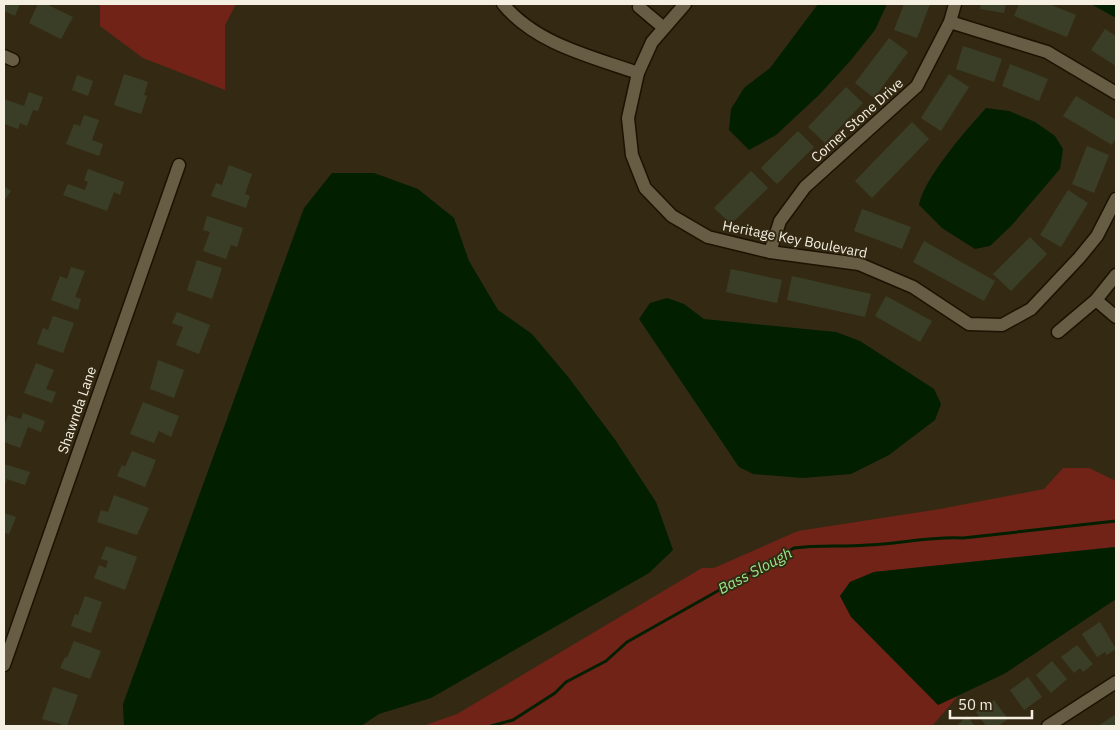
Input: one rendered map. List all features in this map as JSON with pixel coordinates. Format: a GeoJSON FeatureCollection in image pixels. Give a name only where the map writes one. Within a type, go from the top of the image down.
{"type":"FeatureCollection","features":[{"type":"Feature","properties":{"kind":"street"},"geometry":{"type":"LineString","coordinates":[[503,4],[514,18],[547,40],[638,73]]}},
{"type":"Feature","properties":{"kind":"street","name":"Heritage Key Boulevard"},"geometry":{"type":"LineString","coordinates":[[685,4],[652,42],[638,73],[628,118],[632,155],[645,188],[672,216],[708,237],[770,252],[859,264],[913,287],[969,324],[1002,325],[1031,309],[1079,258],[1097,236],[1116,199]]}},
{"type":"Feature","properties":{"kind":"street","name":"Corner Stone Drive"},"geometry":{"type":"LineString","coordinates":[[770,252],[780,221],[806,187],[918,86],[950,22],[955,4]]}},
{"type":"Feature","properties":{"kind":"street"},"geometry":{"type":"LineString","coordinates":[[636,5],[664,28]]}},
{"type":"Feature","properties":{"kind":"street"},"geometry":{"type":"LineString","coordinates":[[950,22],[1047,52],[1116,93]]}},
{"type":"Feature","properties":{"kind":"street","name":"Shawnda Lane"},"geometry":{"type":"LineString","coordinates":[[4,665],[179,164]]}},
{"type":"Feature","properties":{"kind":"street"},"geometry":{"type":"LineString","coordinates":[[1058,332],[1096,300],[1116,275]]}},
{"type":"Feature","properties":{"kind":"street"},"geometry":{"type":"LineString","coordinates":[[1096,300],[1116,318]]}},
{"type":"Feature","properties":{"kind":"street"},"geometry":{"type":"LineString","coordinates":[[1048,726],[1116,682]]}},
{"type":"Feature","properties":{"kind":"shaded area"},"geometry":{"type":"Polygon","coordinates":[[[100,4],[236,4],[225,25],[225,90],[143,58],[100,26],[100,4]]]}},
{"type":"Feature","properties":{"kind":"shaded area"},"geometry":{"type":"Polygon","coordinates":[[[818,4],[887,4],[875,30],[820,94],[776,135],[749,150],[729,130],[731,109],[744,88],[770,68],[818,4]]]}},
{"type":"Feature","properties":{"kind":"shaded area"},"geometry":{"type":"Polygon","coordinates":[[[1091,4],[1116,4],[1116,18],[1091,4]]]}},
{"type":"Feature","properties":{"kind":"shaded area"},"geometry":{"type":"Polygon","coordinates":[[[986,108],[1009,111],[1035,122],[1055,136],[1063,149],[1060,169],[1012,225],[990,246],[975,249],[942,228],[919,205],[922,194],[937,168],[986,108]]]}},
{"type":"Feature","properties":{"kind":"shaded area"},"geometry":{"type":"Polygon","coordinates":[[[332,173],[374,173],[418,189],[454,218],[469,261],[498,310],[532,334],[569,378],[616,441],[656,502],[673,550],[649,573],[431,698],[379,714],[361,726],[124,726],[123,704],[304,208],[332,173]]]}},
{"type":"Feature","properties":{"kind":"shaded area"},"geometry":{"type":"Polygon","coordinates":[[[667,298],[684,304],[704,319],[836,332],[860,341],[934,389],[941,404],[935,420],[889,455],[851,474],[803,478],[753,474],[739,467],[639,319],[650,303],[667,298]]]}},
{"type":"Feature","properties":{"kind":"shaded area"},"geometry":{"type":"Polygon","coordinates":[[[1063,468],[1089,468],[1116,481],[1116,547],[874,572],[850,582],[840,596],[938,705],[958,696],[932,726],[423,726],[457,714],[702,568],[714,568],[798,531],[940,509],[1044,489],[1063,468]]]}},
{"type":"Feature","properties":{"kind":"shaded area"},"geometry":{"type":"Polygon","coordinates":[[[1116,547],[1116,599],[1004,674],[938,705],[851,617],[840,596],[850,582],[874,572],[1116,547]]]}},
{"type":"Feature","properties":{"kind":"building"},"geometry":{"type":"Polygon","coordinates":[[[4,4],[20,4],[15,16],[4,11],[4,4]]]}},
{"type":"Feature","properties":{"kind":"building"},"geometry":{"type":"Polygon","coordinates":[[[38,4],[46,4],[73,17],[61,39],[29,23],[38,4]]]}},
{"type":"Feature","properties":{"kind":"building"},"geometry":{"type":"Polygon","coordinates":[[[904,4],[930,4],[917,38],[894,30],[904,4]]]}},
{"type":"Feature","properties":{"kind":"building"},"geometry":{"type":"Polygon","coordinates":[[[981,4],[1006,4],[1004,13],[980,9],[981,4]]]}},
{"type":"Feature","properties":{"kind":"building"},"geometry":{"type":"Polygon","coordinates":[[[1019,4],[1049,4],[1076,15],[1067,37],[1014,16],[1019,4]]]}},
{"type":"Feature","properties":{"kind":"building"},"geometry":{"type":"Polygon","coordinates":[[[1105,29],[1116,36],[1116,66],[1091,50],[1105,29]]]}},
{"type":"Feature","properties":{"kind":"building"},"geometry":{"type":"Polygon","coordinates":[[[889,38],[908,52],[874,98],[855,83],[889,38]]]}},
{"type":"Feature","properties":{"kind":"building"},"geometry":{"type":"Polygon","coordinates":[[[963,46],[1002,59],[994,82],[956,69],[963,46]]]}},
{"type":"Feature","properties":{"kind":"building"},"geometry":{"type":"Polygon","coordinates":[[[1010,64],[1048,79],[1039,101],[1002,86],[1010,64]]]}},
{"type":"Feature","properties":{"kind":"building"},"geometry":{"type":"Polygon","coordinates":[[[124,74],[148,82],[144,95],[147,96],[141,114],[114,105],[124,74]]]}},
{"type":"Feature","properties":{"kind":"building"},"geometry":{"type":"Polygon","coordinates":[[[949,74],[969,87],[941,131],[921,118],[949,74]]]}},
{"type":"Feature","properties":{"kind":"building"},"geometry":{"type":"Polygon","coordinates":[[[77,75],[93,81],[88,96],[72,90],[77,75]]]}},
{"type":"Feature","properties":{"kind":"building"},"geometry":{"type":"Polygon","coordinates":[[[846,87],[863,103],[825,143],[808,127],[846,87]]]}},
{"type":"Feature","properties":{"kind":"building"},"geometry":{"type":"Polygon","coordinates":[[[29,92],[43,97],[38,111],[33,110],[27,126],[20,123],[18,129],[4,124],[4,99],[24,106],[29,92]]]}},
{"type":"Feature","properties":{"kind":"building"},"geometry":{"type":"Polygon","coordinates":[[[1076,96],[1116,120],[1116,138],[1112,145],[1063,116],[1076,96]]]}},
{"type":"Feature","properties":{"kind":"building"},"geometry":{"type":"Polygon","coordinates":[[[84,115],[99,120],[92,140],[103,144],[99,156],[66,144],[74,124],[80,126],[84,115]]]}},
{"type":"Feature","properties":{"kind":"building"},"geometry":{"type":"Polygon","coordinates":[[[912,122],[929,139],[872,198],[855,181],[912,122]]]}},
{"type":"Feature","properties":{"kind":"building"},"geometry":{"type":"Polygon","coordinates":[[[798,131],[814,147],[777,184],[761,168],[798,131]]]}},
{"type":"Feature","properties":{"kind":"building"},"geometry":{"type":"Polygon","coordinates":[[[1087,146],[1109,155],[1094,193],[1072,184],[1087,146]]]}},
{"type":"Feature","properties":{"kind":"building"},"geometry":{"type":"Polygon","coordinates":[[[229,165],[252,174],[245,194],[250,196],[246,208],[211,196],[216,183],[222,185],[229,165]]]}},
{"type":"Feature","properties":{"kind":"building"},"geometry":{"type":"Polygon","coordinates":[[[88,169],[124,182],[120,195],[114,192],[107,211],[63,195],[68,184],[85,190],[88,182],[84,180],[88,169]]]}},
{"type":"Feature","properties":{"kind":"building"},"geometry":{"type":"Polygon","coordinates":[[[751,171],[768,188],[731,224],[714,208],[751,171]]]}},
{"type":"Feature","properties":{"kind":"building"},"geometry":{"type":"Polygon","coordinates":[[[4,186],[11,191],[4,201],[4,186]]]}},
{"type":"Feature","properties":{"kind":"building"},"geometry":{"type":"Polygon","coordinates":[[[1068,190],[1088,203],[1061,247],[1040,235],[1068,190]]]}},
{"type":"Feature","properties":{"kind":"building"},"geometry":{"type":"Polygon","coordinates":[[[862,209],[911,227],[902,249],[854,231],[862,209]]]}},
{"type":"Feature","properties":{"kind":"building"},"geometry":{"type":"Polygon","coordinates":[[[207,216],[243,228],[237,247],[231,245],[226,259],[203,251],[210,232],[203,230],[207,216]]]}},
{"type":"Feature","properties":{"kind":"building"},"geometry":{"type":"Polygon","coordinates":[[[1030,237],[1047,254],[1011,291],[993,274],[1030,237]]]}},
{"type":"Feature","properties":{"kind":"building"},"geometry":{"type":"Polygon","coordinates":[[[924,241],[995,281],[984,301],[913,262],[924,241]]]}},
{"type":"Feature","properties":{"kind":"building"},"geometry":{"type":"Polygon","coordinates":[[[197,260],[222,268],[212,299],[187,290],[197,260]]]}},
{"type":"Feature","properties":{"kind":"building"},"geometry":{"type":"Polygon","coordinates":[[[71,267],[85,271],[75,297],[81,299],[78,310],[51,300],[60,276],[67,279],[71,267]]]}},
{"type":"Feature","properties":{"kind":"building"},"geometry":{"type":"Polygon","coordinates":[[[731,269],[782,280],[777,303],[726,292],[731,269]]]}},
{"type":"Feature","properties":{"kind":"building"},"geometry":{"type":"Polygon","coordinates":[[[792,276],[871,294],[865,317],[787,300],[792,276]]]}},
{"type":"Feature","properties":{"kind":"building"},"geometry":{"type":"Polygon","coordinates":[[[886,296],[932,321],[920,342],[875,316],[886,296]]]}},
{"type":"Feature","properties":{"kind":"building"},"geometry":{"type":"Polygon","coordinates":[[[177,312],[210,325],[199,354],[176,345],[183,327],[172,323],[177,312]]]}},
{"type":"Feature","properties":{"kind":"building"},"geometry":{"type":"Polygon","coordinates":[[[53,316],[74,323],[63,353],[37,344],[43,328],[48,330],[53,316]]]}},
{"type":"Feature","properties":{"kind":"building"},"geometry":{"type":"Polygon","coordinates":[[[158,360],[184,370],[174,398],[150,389],[158,360]]]}},
{"type":"Feature","properties":{"kind":"building"},"geometry":{"type":"Polygon","coordinates":[[[36,363],[54,370],[46,389],[56,392],[52,403],[24,393],[36,363]]]}},
{"type":"Feature","properties":{"kind":"building"},"geometry":{"type":"Polygon","coordinates":[[[143,402],[179,416],[171,437],[159,431],[154,443],[130,434],[143,402]]]}},
{"type":"Feature","properties":{"kind":"building"},"geometry":{"type":"Polygon","coordinates":[[[23,413],[45,421],[41,432],[28,427],[20,448],[4,442],[4,427],[8,415],[21,419],[23,413]]]}},
{"type":"Feature","properties":{"kind":"building"},"geometry":{"type":"Polygon","coordinates":[[[132,451],[156,460],[145,487],[117,476],[122,465],[125,467],[132,451]]]}},
{"type":"Feature","properties":{"kind":"building"},"geometry":{"type":"Polygon","coordinates":[[[4,464],[30,472],[25,485],[7,479],[4,488],[4,464]]]}},
{"type":"Feature","properties":{"kind":"building"},"geometry":{"type":"Polygon","coordinates":[[[114,495],[149,508],[137,535],[97,522],[101,510],[108,512],[114,495]]]}},
{"type":"Feature","properties":{"kind":"building"},"geometry":{"type":"Polygon","coordinates":[[[4,513],[16,517],[9,534],[4,533],[4,513]]]}},
{"type":"Feature","properties":{"kind":"building"},"geometry":{"type":"Polygon","coordinates":[[[106,546],[137,557],[125,590],[94,578],[99,565],[106,568],[108,561],[101,559],[106,546]]]}},
{"type":"Feature","properties":{"kind":"building"},"geometry":{"type":"Polygon","coordinates":[[[85,596],[102,602],[91,633],[71,626],[75,614],[78,615],[85,596]]]}},
{"type":"Feature","properties":{"kind":"building"},"geometry":{"type":"Polygon","coordinates":[[[1100,622],[1116,649],[1107,655],[1105,652],[1097,657],[1082,634],[1100,622]]]}},
{"type":"Feature","properties":{"kind":"building"},"geometry":{"type":"Polygon","coordinates":[[[74,641],[101,651],[90,679],[60,668],[65,657],[67,658],[74,641]]]}},
{"type":"Feature","properties":{"kind":"building"},"geometry":{"type":"Polygon","coordinates":[[[1077,645],[1093,664],[1083,672],[1080,668],[1074,673],[1061,657],[1077,645]]]}},
{"type":"Feature","properties":{"kind":"building"},"geometry":{"type":"Polygon","coordinates":[[[1052,661],[1067,679],[1051,693],[1036,675],[1052,661]]]}},
{"type":"Feature","properties":{"kind":"building"},"geometry":{"type":"Polygon","coordinates":[[[1028,677],[1042,697],[1024,710],[1010,690],[1028,677]]]}},
{"type":"Feature","properties":{"kind":"building"},"geometry":{"type":"Polygon","coordinates":[[[53,687],[78,695],[67,726],[42,719],[53,687]]]}},
{"type":"Feature","properties":{"kind":"building"},"geometry":{"type":"Polygon","coordinates":[[[994,700],[1008,719],[998,726],[986,726],[976,712],[994,700]]]}},
{"type":"Feature","properties":{"kind":"building"},"geometry":{"type":"Polygon","coordinates":[[[1116,714],[1116,726],[1098,726],[1116,714]]]}},
{"type":"Feature","properties":{"kind":"building"},"geometry":{"type":"Polygon","coordinates":[[[967,716],[975,726],[956,726],[967,716]]]}},
{"type":"Feature","properties":{"kind":"waterway","name":"Bass Slough"},"geometry":{"type":"LineString","coordinates":[[491,726],[513,720],[555,693],[566,682],[606,661],[627,642],[794,548],[858,546],[939,538],[963,538],[1116,521]]}}]}
